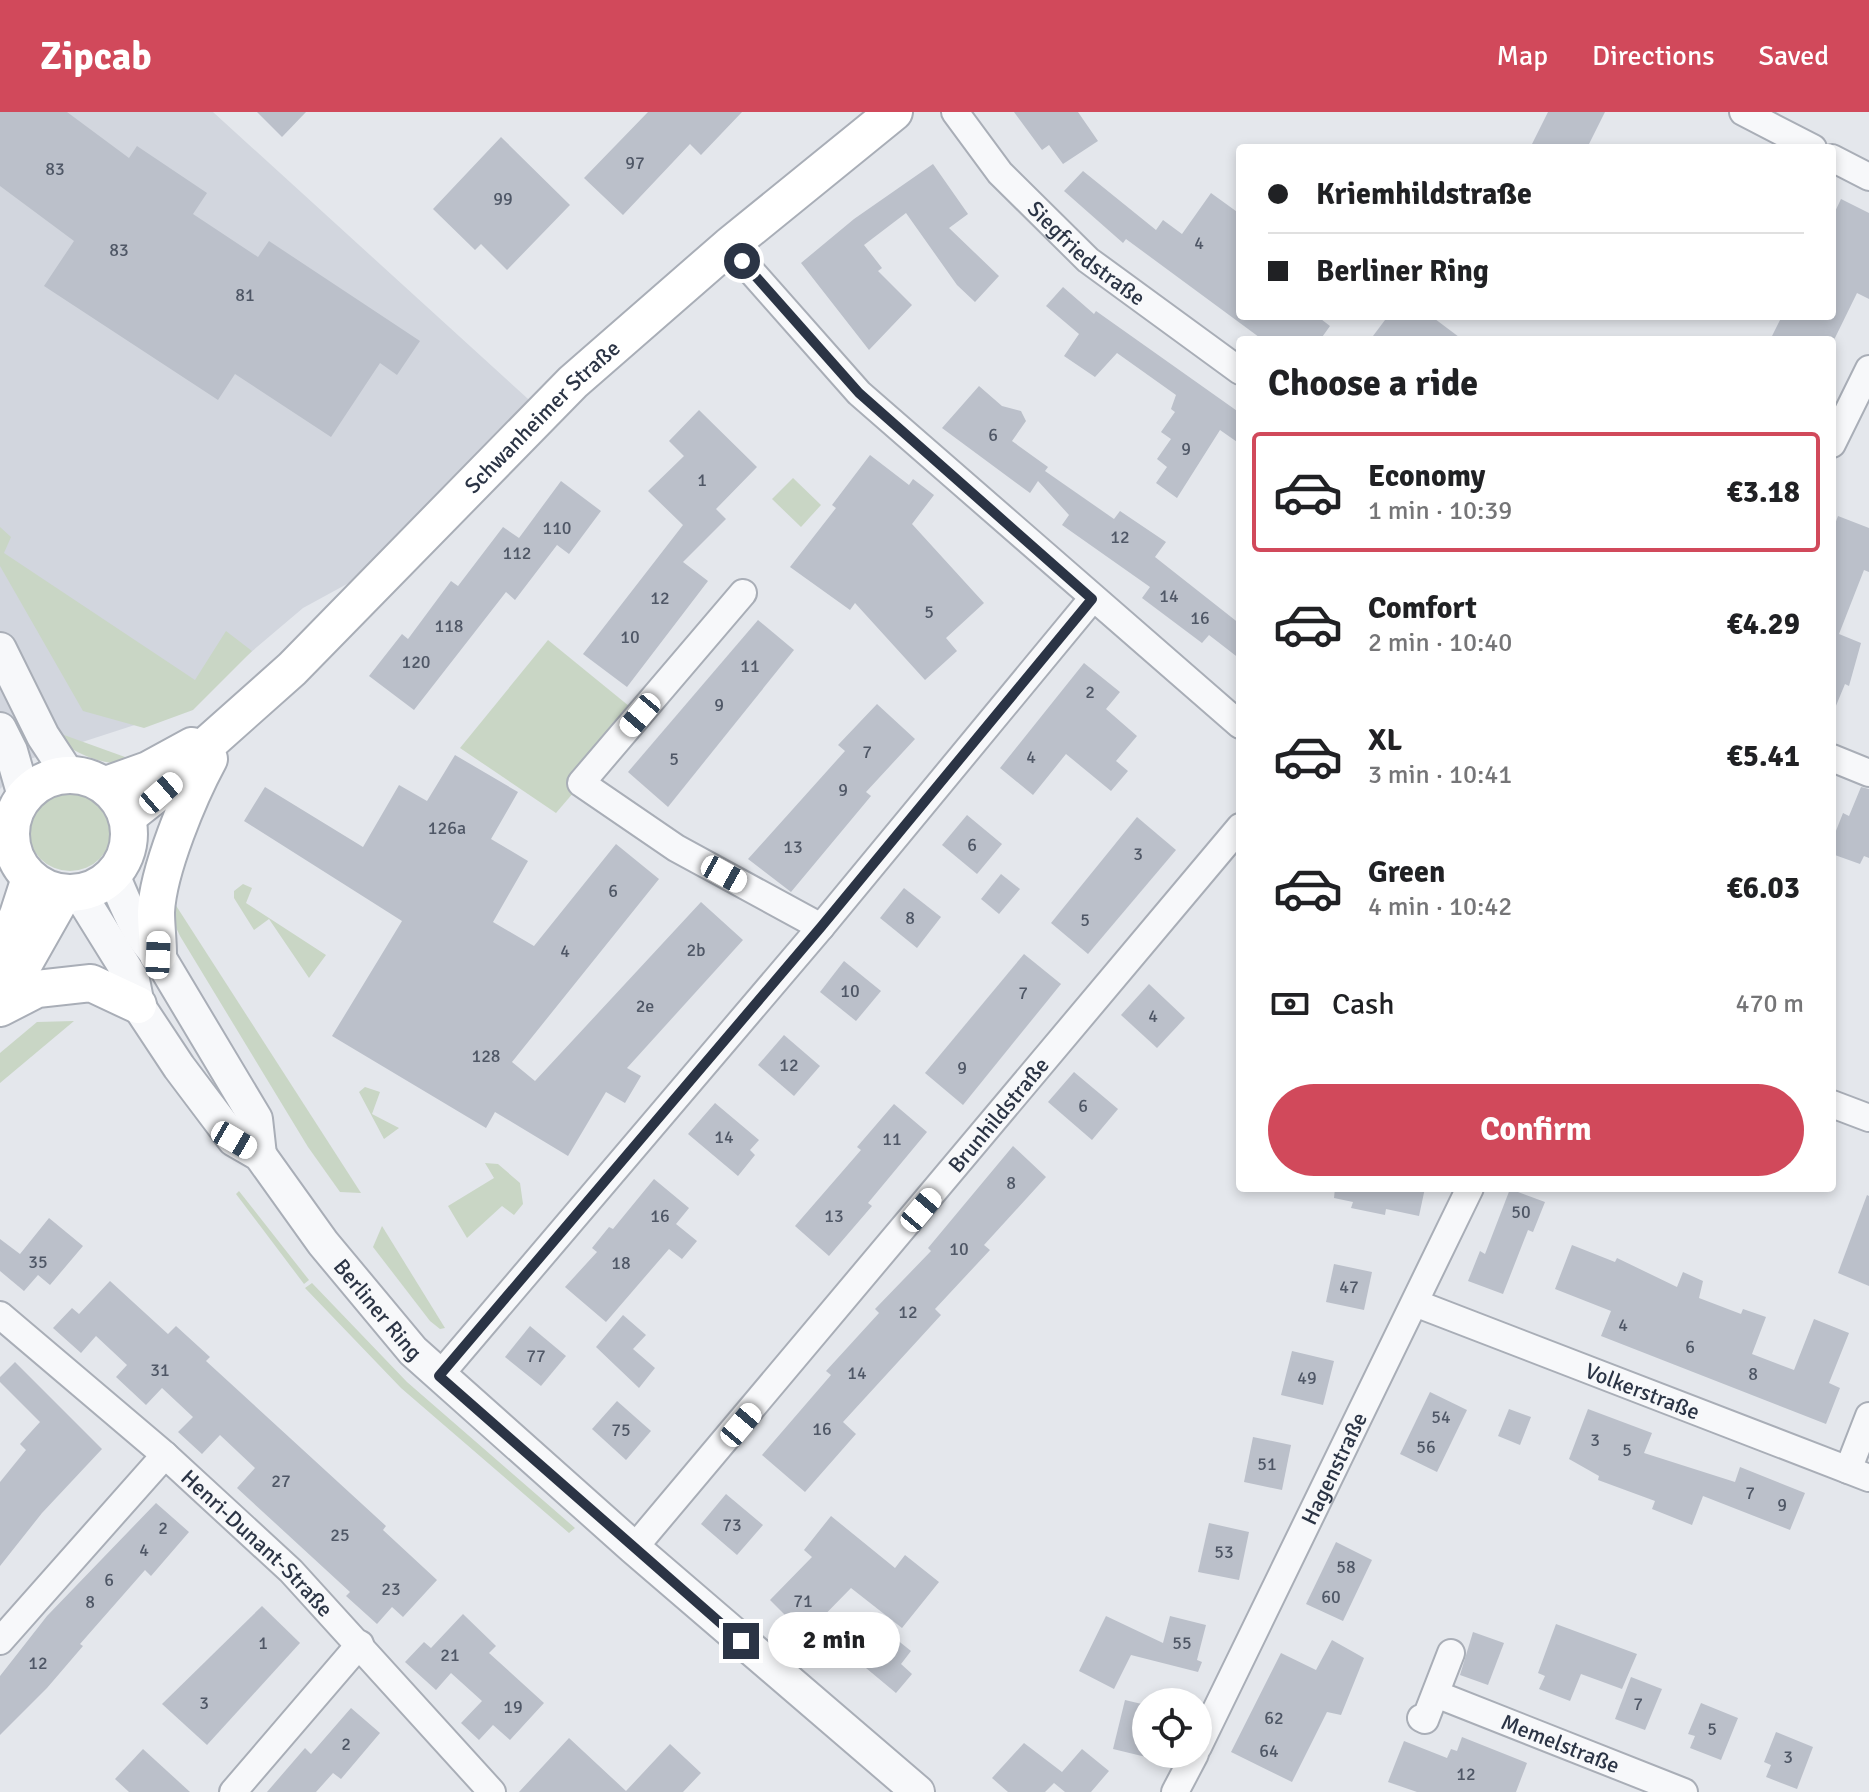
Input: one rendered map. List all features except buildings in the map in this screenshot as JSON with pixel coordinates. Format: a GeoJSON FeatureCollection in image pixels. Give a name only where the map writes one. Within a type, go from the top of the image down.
{"type":"FeatureCollection","features":[{"type":"Feature","properties":{"kind":"main road","name":"Schwanheimer Straße"},"geometry":{"type":"LineString","coordinates":[[127,817],[198,761],[218,736],[292,669],[573,382],[729,246],[894,112]]}},
{"type":"Feature","properties":{"kind":"main road","name":"Schwanheimer Straße"},"geometry":{"type":"LineString","coordinates":[[106,785],[148,770],[188,747],[218,736]]}},
{"type":"Feature","properties":{"kind":"main road"},"geometry":{"type":"LineString","coordinates":[[158,955],[156,913],[161,885],[191,792],[218,736]]}},
{"type":"Feature","properties":{"kind":"main road"},"geometry":{"type":"LineString","coordinates":[[68,774],[88,776],[106,785],[119,799],[127,817],[130,837],[125,858],[113,875],[97,887],[71,893],[45,888],[30,878],[16,860],[10,838],[13,816],[24,796],[43,780],[68,774]]}},
{"type":"Feature","properties":{"kind":"main road"},"geometry":{"type":"LineString","coordinates":[[0,955],[30,878]]}},
{"type":"Feature","properties":{"kind":"main road"},"geometry":{"type":"LineString","coordinates":[[0,1007],[71,893]]}},
{"type":"Feature","properties":{"kind":"main road"},"geometry":{"type":"LineString","coordinates":[[0,1007],[37,989],[91,983],[138,1005]]}},
{"type":"Feature","properties":{"kind":"street","name":"Siegfriedstraße"},"geometry":{"type":"LineString","coordinates":[[955,112],[1000,173],[1088,260],[1236,368]]}},
{"type":"Feature","properties":{"kind":"street"},"geometry":{"type":"LineString","coordinates":[[1743,112],[1805,144]]}},
{"type":"Feature","properties":{"kind":"street"},"geometry":{"type":"LineString","coordinates":[[1836,160],[1869,177]]}},
{"type":"Feature","properties":{"kind":"street"},"geometry":{"type":"LineString","coordinates":[[729,246],[859,393],[1236,722]]}},
{"type":"Feature","properties":{"kind":"street"},"geometry":{"type":"LineString","coordinates":[[1836,436],[1869,369]]}},
{"type":"Feature","properties":{"kind":"street"},"geometry":{"type":"LineString","coordinates":[[743,593],[581,783],[676,848],[821,927]]}},
{"type":"Feature","properties":{"kind":"street"},"geometry":{"type":"LineString","coordinates":[[439,1376],[821,927],[1092,599]]}},
{"type":"Feature","properties":{"kind":"street"},"geometry":{"type":"LineString","coordinates":[[0,649],[43,736],[68,774]]}},
{"type":"Feature","properties":{"kind":"street"},"geometry":{"type":"LineString","coordinates":[[0,729],[11,751],[24,796]]}},
{"type":"Feature","properties":{"kind":"street"},"geometry":{"type":"LineString","coordinates":[[1836,760],[1869,773]]}},
{"type":"Feature","properties":{"kind":"street","name":"Brunhildstraße"},"geometry":{"type":"LineString","coordinates":[[634,1548],[1236,832]]}},
{"type":"Feature","properties":{"kind":"street","name":"Berliner Ring"},"geometry":{"type":"LineString","coordinates":[[113,875],[127,912],[144,941],[158,955],[256,1119],[260,1155]]}},
{"type":"Feature","properties":{"kind":"street","name":"Berliner Ring"},"geometry":{"type":"LineString","coordinates":[[71,893],[133,980],[138,1005],[234,1140],[260,1155],[371,1305],[439,1376],[918,1792]]}},
{"type":"Feature","properties":{"kind":"street"},"geometry":{"type":"LineString","coordinates":[[1836,1106],[1869,1118]]}},
{"type":"Feature","properties":{"kind":"street","name":"Hagenstraße"},"geometry":{"type":"LineString","coordinates":[[1212,1718],[1468,1192]]}},
{"type":"Feature","properties":{"kind":"street","name":"Volkerstraße"},"geometry":{"type":"LineString","coordinates":[[1415,1303],[1858,1474]]}},
{"type":"Feature","properties":{"kind":"street","name":"Henri-Dunant-Straße"},"geometry":{"type":"LineString","coordinates":[[0,1315],[165,1455],[291,1571],[492,1792]]}},
{"type":"Feature","properties":{"kind":"street"},"geometry":{"type":"LineString","coordinates":[[1858,1474],[1869,1416]]}},
{"type":"Feature","properties":{"kind":"street"},"geometry":{"type":"LineString","coordinates":[[0,1641],[165,1455]]}},
{"type":"Feature","properties":{"kind":"street"},"geometry":{"type":"LineString","coordinates":[[233,1792],[360,1644]]}},
{"type":"Feature","properties":{"kind":"street"},"geometry":{"type":"LineString","coordinates":[[1421,1718],[1425,1720],[1451,1653]]}},
{"type":"Feature","properties":{"kind":"street","name":"Memelstraße"},"geometry":{"type":"LineString","coordinates":[[1436,1694],[1684,1792]]}},
{"type":"Feature","properties":{"kind":"street"},"geometry":{"type":"LineString","coordinates":[[1175,1792],[1188,1768]]}},
{"type":"Feature","properties":{"kind":"shaded area"},"geometry":{"type":"Polygon","coordinates":[[[0,112],[213,112],[538,408],[402,554],[303,608],[184,709],[30,759],[0,789],[0,112]]]}},
{"type":"Feature","properties":{"kind":"green space"},"geometry":{"type":"Polygon","coordinates":[[[793,478],[821,505],[801,527],[772,499],[793,478]]]}},
{"type":"Feature","properties":{"kind":"green space"},"geometry":{"type":"Polygon","coordinates":[[[0,527],[11,537],[4,553],[195,680],[226,631],[252,651],[193,710],[144,728],[83,711],[0,566],[0,527]]]}},
{"type":"Feature","properties":{"kind":"green space"},"geometry":{"type":"Polygon","coordinates":[[[548,640],[640,715],[556,813],[460,748],[548,640]]]}},
{"type":"Feature","properties":{"kind":"green space"},"geometry":{"type":"Polygon","coordinates":[[[64,735],[125,757],[130,764],[100,761],[82,754],[56,738],[64,735]]]}},
{"type":"Feature","properties":{"kind":"green space"},"geometry":{"type":"Polygon","coordinates":[[[70,787],[86,790],[100,799],[109,813],[112,829],[109,845],[100,859],[86,868],[70,871],[54,868],[40,859],[31,845],[28,829],[31,813],[40,799],[54,790],[70,787]]]}},
{"type":"Feature","properties":{"kind":"green space"},"geometry":{"type":"Polygon","coordinates":[[[243,884],[252,888],[246,903],[326,955],[309,978],[269,919],[254,930],[234,898],[234,891],[243,884]]]}},
{"type":"Feature","properties":{"kind":"green space"},"geometry":{"type":"Polygon","coordinates":[[[175,904],[361,1193],[340,1192],[308,1147],[180,936],[171,917],[175,904]]]}},
{"type":"Feature","properties":{"kind":"green space"},"geometry":{"type":"Polygon","coordinates":[[[74,1021],[0,1083],[0,1053],[37,1022],[74,1021]]]}},
{"type":"Feature","properties":{"kind":"green space"},"geometry":{"type":"Polygon","coordinates":[[[365,1087],[380,1092],[372,1114],[399,1128],[384,1139],[359,1092],[365,1087]]]}},
{"type":"Feature","properties":{"kind":"green space"},"geometry":{"type":"Polygon","coordinates":[[[485,1163],[498,1164],[520,1183],[523,1204],[514,1215],[502,1206],[467,1238],[448,1206],[494,1178],[485,1163]]]}},
{"type":"Feature","properties":{"kind":"green space"},"geometry":{"type":"Polygon","coordinates":[[[239,1191],[309,1280],[304,1284],[236,1194],[239,1191]]]}},
{"type":"Feature","properties":{"kind":"green space"},"geometry":{"type":"Polygon","coordinates":[[[382,1226],[445,1328],[440,1329],[430,1321],[373,1247],[382,1226]]]}},
{"type":"Feature","properties":{"kind":"green space"},"geometry":{"type":"Polygon","coordinates":[[[312,1283],[407,1382],[575,1528],[569,1533],[401,1388],[305,1288],[312,1283]]]}},
{"type":"Feature","properties":{"kind":"route"},"geometry":{"type":"LineString","coordinates":[[741,1641],[439,1376],[821,927],[1092,599],[859,393],[742,261]]}}]}
